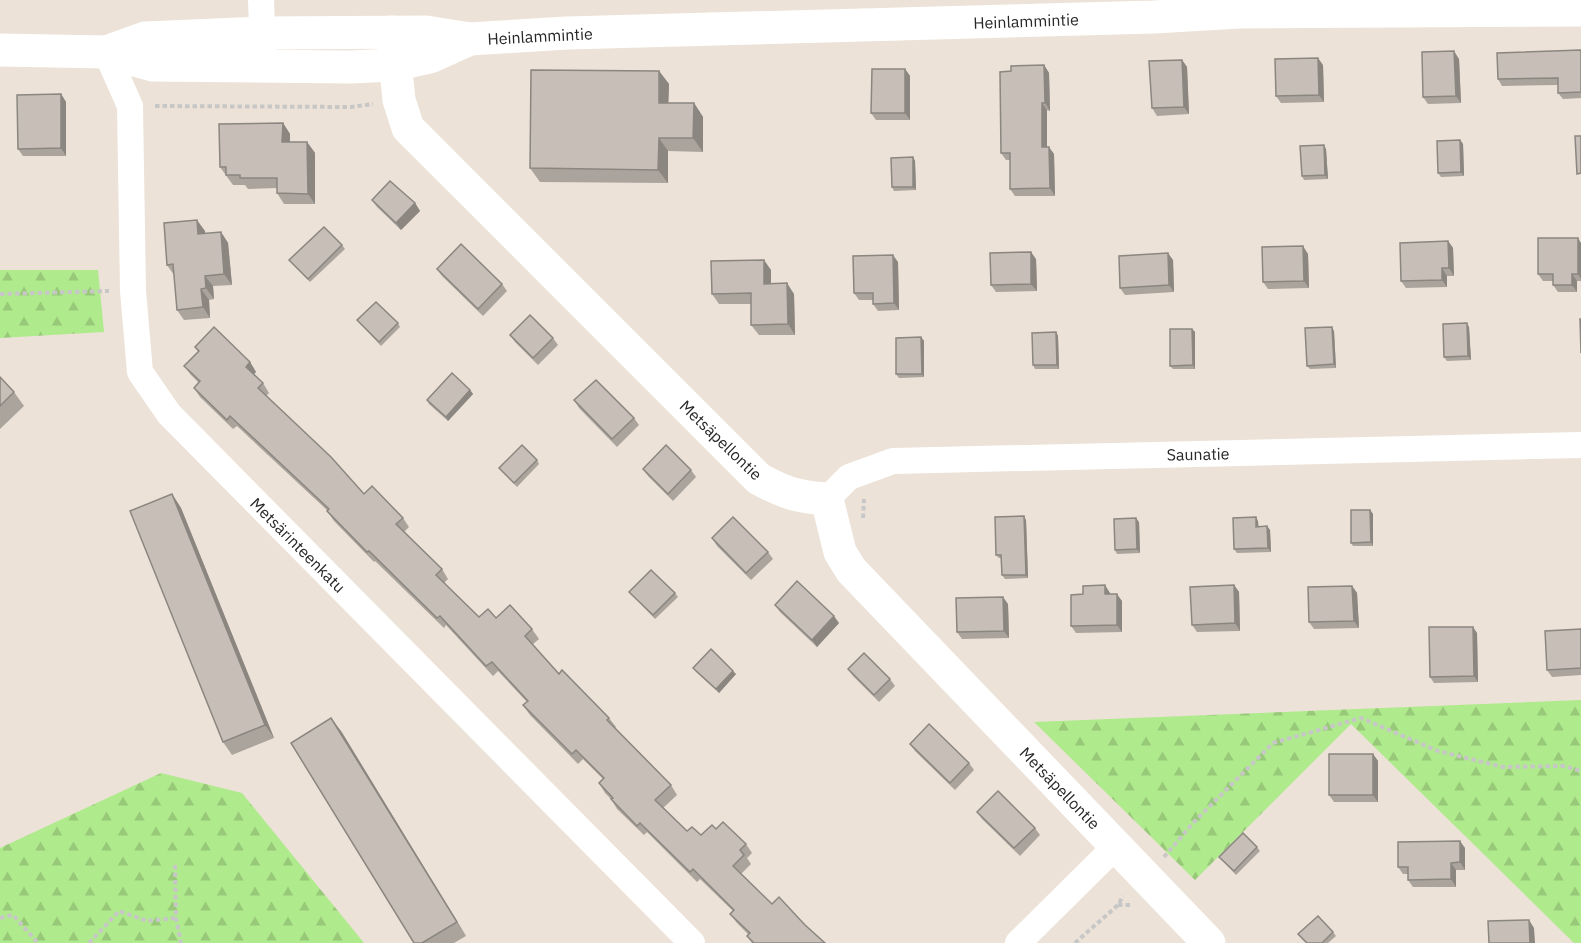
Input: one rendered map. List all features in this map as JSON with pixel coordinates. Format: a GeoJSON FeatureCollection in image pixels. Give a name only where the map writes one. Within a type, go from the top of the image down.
{"type":"FeatureCollection","features":[{"type":"Feature","properties":{"kind":"street"},"geometry":{"type":"LineString","coordinates":[[261,0],[264,67]]}},
{"type":"Feature","properties":{"kind":"street","name":"Heinlammintie"},"geometry":{"type":"LineString","coordinates":[[106,52],[145,38],[262,33],[426,32],[470,39],[567,33],[1142,18],[1202,7],[1239,6],[1581,10]]}},
{"type":"Feature","properties":{"kind":"street","name":"Metsäpellontie"},"geometry":{"type":"LineString","coordinates":[[392,32],[399,100],[408,128],[759,479],[785,493],[807,498],[827,499],[840,552],[851,570],[1116,846],[1150,865],[1209,943]]}},
{"type":"Feature","properties":{"kind":"street","name":"Heinlammintie"},"geometry":{"type":"LineString","coordinates":[[0,50],[106,52],[153,65],[351,67],[394,65],[430,57],[470,39]]}},
{"type":"Feature","properties":{"kind":"street","name":"Metsärinteenkatu"},"geometry":{"type":"LineString","coordinates":[[106,52],[130,106],[133,291],[140,372],[169,414],[692,943]]}},
{"type":"Feature","properties":{"kind":"street","name":"Saunatie"},"geometry":{"type":"LineString","coordinates":[[827,499],[849,477],[893,461],[1581,445]]}},
{"type":"Feature","properties":{"kind":"street"},"geometry":{"type":"LineString","coordinates":[[1018,943],[1116,846]]}},
{"type":"Feature","properties":{"kind":"path"},"geometry":{"type":"LineString","coordinates":[[130,106],[359,107],[399,100]]}},
{"type":"Feature","properties":{"kind":"path"},"geometry":{"type":"LineString","coordinates":[[0,294],[133,291]]}},
{"type":"Feature","properties":{"kind":"path"},"geometry":{"type":"LineString","coordinates":[[1075,943],[1118,905],[1150,865],[1272,743],[1361,718],[1438,751],[1503,767],[1564,766],[1581,771]]}},
{"type":"Feature","properties":{"kind":"path"},"geometry":{"type":"LineString","coordinates":[[175,865],[176,918],[182,943]]}},
{"type":"Feature","properties":{"kind":"path"},"geometry":{"type":"LineString","coordinates":[[89,943],[119,911],[147,921],[176,918]]}},
{"type":"Feature","properties":{"kind":"path"},"geometry":{"type":"LineString","coordinates":[[0,918],[13,915],[39,943]]}},
{"type":"Feature","properties":{"kind":"green space"},"geometry":{"type":"Polygon","coordinates":[[[0,270],[98,270],[104,332],[0,338],[0,270]]]}},
{"type":"Feature","properties":{"kind":"green space"},"geometry":{"type":"Polygon","coordinates":[[[1581,700],[1581,943],[1574,943],[1351,724],[1195,880],[1034,722],[1581,700]]]}},
{"type":"Feature","properties":{"kind":"green space"},"geometry":{"type":"Polygon","coordinates":[[[161,773],[242,793],[364,943],[0,943],[0,848],[161,773]]]}},
{"type":"Feature","properties":{"kind":"building"},"geometry":{"type":"Polygon","coordinates":[[[1581,50],[1581,92],[1558,93],[1558,78],[1498,79],[1497,53],[1581,50]]]}},
{"type":"Feature","properties":{"kind":"building"},"geometry":{"type":"Polygon","coordinates":[[[1454,51],[1456,96],[1423,97],[1422,52],[1454,51]]]}},
{"type":"Feature","properties":{"kind":"building"},"geometry":{"type":"Polygon","coordinates":[[[1318,58],[1319,95],[1276,96],[1275,59],[1318,58]]]}},
{"type":"Feature","properties":{"kind":"building"},"geometry":{"type":"Polygon","coordinates":[[[1182,60],[1184,107],[1152,108],[1149,61],[1182,60]]]}},
{"type":"Feature","properties":{"kind":"building"},"geometry":{"type":"Polygon","coordinates":[[[1044,65],[1045,103],[1042,103],[1042,147],[1049,147],[1050,188],[1010,189],[1010,153],[1001,153],[1000,72],[1011,71],[1011,66],[1044,65]]]}},
{"type":"Feature","properties":{"kind":"building"},"geometry":{"type":"Polygon","coordinates":[[[872,69],[905,69],[905,113],[871,113],[872,69]]]}},
{"type":"Feature","properties":{"kind":"building"},"geometry":{"type":"Polygon","coordinates":[[[531,70],[659,71],[659,103],[694,103],[693,138],[659,138],[658,170],[530,168],[531,70]]]}},
{"type":"Feature","properties":{"kind":"building"},"geometry":{"type":"Polygon","coordinates":[[[61,94],[61,148],[18,149],[17,95],[61,94]]]}},
{"type":"Feature","properties":{"kind":"building"},"geometry":{"type":"Polygon","coordinates":[[[283,123],[282,142],[307,142],[308,194],[277,193],[277,178],[240,178],[240,175],[226,175],[226,167],[220,167],[219,124],[283,123]]]}},
{"type":"Feature","properties":{"kind":"building"},"geometry":{"type":"Polygon","coordinates":[[[1575,136],[1581,136],[1581,173],[1577,174],[1575,136]]]}},
{"type":"Feature","properties":{"kind":"building"},"geometry":{"type":"Polygon","coordinates":[[[1460,140],[1461,172],[1438,173],[1437,141],[1460,140]]]}},
{"type":"Feature","properties":{"kind":"building"},"geometry":{"type":"Polygon","coordinates":[[[1324,145],[1325,175],[1302,176],[1300,146],[1324,145]]]}},
{"type":"Feature","properties":{"kind":"building"},"geometry":{"type":"Polygon","coordinates":[[[913,157],[913,187],[892,187],[891,158],[913,157]]]}},
{"type":"Feature","properties":{"kind":"building"},"geometry":{"type":"Polygon","coordinates":[[[390,181],[415,203],[396,223],[372,200],[390,181]]]}},
{"type":"Feature","properties":{"kind":"building"},"geometry":{"type":"Polygon","coordinates":[[[197,220],[198,234],[221,232],[224,274],[205,276],[206,288],[201,289],[203,307],[177,310],[173,264],[167,265],[164,223],[197,220]]]}},
{"type":"Feature","properties":{"kind":"building"},"geometry":{"type":"Polygon","coordinates":[[[324,227],[342,245],[308,279],[289,260],[324,227]]]}},
{"type":"Feature","properties":{"kind":"building"},"geometry":{"type":"Polygon","coordinates":[[[1538,238],[1578,238],[1578,274],[1572,274],[1572,285],[1553,285],[1553,274],[1538,274],[1538,238]]]}},
{"type":"Feature","properties":{"kind":"building"},"geometry":{"type":"Polygon","coordinates":[[[1448,241],[1449,268],[1442,268],[1442,280],[1401,281],[1400,243],[1448,241]]]}},
{"type":"Feature","properties":{"kind":"building"},"geometry":{"type":"Polygon","coordinates":[[[461,244],[502,284],[478,309],[437,269],[461,244]]]}},
{"type":"Feature","properties":{"kind":"building"},"geometry":{"type":"Polygon","coordinates":[[[1303,246],[1304,281],[1263,282],[1262,247],[1303,246]]]}},
{"type":"Feature","properties":{"kind":"building"},"geometry":{"type":"Polygon","coordinates":[[[1031,252],[1031,284],[991,285],[990,253],[1031,252]]]}},
{"type":"Feature","properties":{"kind":"building"},"geometry":{"type":"Polygon","coordinates":[[[1168,253],[1169,285],[1120,288],[1119,256],[1168,253]]]}},
{"type":"Feature","properties":{"kind":"building"},"geometry":{"type":"Polygon","coordinates":[[[893,255],[894,303],[873,304],[873,293],[854,293],[853,256],[893,255]]]}},
{"type":"Feature","properties":{"kind":"building"},"geometry":{"type":"Polygon","coordinates":[[[764,260],[764,284],[787,283],[788,324],[751,325],[751,293],[712,294],[711,261],[764,260]]]}},
{"type":"Feature","properties":{"kind":"building"},"geometry":{"type":"Polygon","coordinates":[[[376,302],[398,323],[379,342],[357,320],[376,302]]]}},
{"type":"Feature","properties":{"kind":"building"},"geometry":{"type":"Polygon","coordinates":[[[530,315],[553,338],[533,358],[510,335],[530,315]]]}},
{"type":"Feature","properties":{"kind":"building"},"geometry":{"type":"Polygon","coordinates":[[[1467,323],[1468,356],[1444,357],[1443,324],[1467,323]]]}},
{"type":"Feature","properties":{"kind":"building"},"geometry":{"type":"Polygon","coordinates":[[[214,327],[250,362],[246,367],[263,383],[258,388],[331,457],[364,494],[372,486],[403,518],[396,524],[442,569],[436,575],[479,617],[488,609],[496,618],[510,605],[532,629],[525,636],[559,674],[562,670],[671,785],[655,800],[687,831],[692,827],[701,835],[712,825],[716,829],[723,822],[746,844],[740,850],[744,855],[733,866],[772,904],[779,897],[825,943],[754,943],[747,936],[750,933],[730,914],[734,910],[693,869],[690,872],[640,823],[637,826],[599,783],[604,778],[576,750],[572,754],[523,705],[528,701],[492,662],[486,666],[440,616],[437,618],[369,551],[367,552],[327,511],[329,509],[230,416],[227,420],[194,388],[200,381],[184,366],[199,351],[195,347],[214,327]]]}},
{"type":"Feature","properties":{"kind":"building"},"geometry":{"type":"Polygon","coordinates":[[[1332,327],[1334,364],[1307,366],[1305,328],[1332,327]]]}},
{"type":"Feature","properties":{"kind":"building"},"geometry":{"type":"Polygon","coordinates":[[[1170,329],[1192,329],[1193,365],[1170,366],[1170,329]]]}},
{"type":"Feature","properties":{"kind":"building"},"geometry":{"type":"Polygon","coordinates":[[[1056,332],[1057,365],[1033,365],[1032,333],[1056,332]]]}},
{"type":"Feature","properties":{"kind":"building"},"geometry":{"type":"Polygon","coordinates":[[[921,337],[922,374],[896,374],[896,338],[921,337]]]}},
{"type":"Feature","properties":{"kind":"building"},"geometry":{"type":"Polygon","coordinates":[[[452,373],[470,390],[446,417],[427,400],[452,373]]]}},
{"type":"Feature","properties":{"kind":"building"},"geometry":{"type":"Polygon","coordinates":[[[0,377],[14,392],[0,406],[0,377]]]}},
{"type":"Feature","properties":{"kind":"building"},"geometry":{"type":"Polygon","coordinates":[[[596,380],[634,418],[612,439],[574,400],[596,380]]]}},
{"type":"Feature","properties":{"kind":"building"},"geometry":{"type":"Polygon","coordinates":[[[522,445],[537,460],[514,483],[499,468],[522,445]]]}},
{"type":"Feature","properties":{"kind":"building"},"geometry":{"type":"Polygon","coordinates":[[[666,445],[691,470],[668,494],[643,469],[666,445]]]}},
{"type":"Feature","properties":{"kind":"building"},"geometry":{"type":"Polygon","coordinates":[[[172,494],[265,725],[223,742],[130,511],[172,494]]]}},
{"type":"Feature","properties":{"kind":"building"},"geometry":{"type":"Polygon","coordinates":[[[1351,510],[1370,510],[1371,542],[1351,543],[1351,510]]]}},
{"type":"Feature","properties":{"kind":"building"},"geometry":{"type":"Polygon","coordinates":[[[1024,516],[1026,575],[1002,575],[1001,555],[996,555],[995,517],[1024,516]]]}},
{"type":"Feature","properties":{"kind":"building"},"geometry":{"type":"Polygon","coordinates":[[[733,517],[768,552],[746,573],[712,538],[733,517]]]}},
{"type":"Feature","properties":{"kind":"building"},"geometry":{"type":"Polygon","coordinates":[[[1256,517],[1256,527],[1267,526],[1268,548],[1234,549],[1233,518],[1256,517]]]}},
{"type":"Feature","properties":{"kind":"building"},"geometry":{"type":"Polygon","coordinates":[[[1136,518],[1137,549],[1115,550],[1114,519],[1136,518]]]}},
{"type":"Feature","properties":{"kind":"building"},"geometry":{"type":"Polygon","coordinates":[[[651,570],[675,593],[653,615],[629,592],[651,570]]]}},
{"type":"Feature","properties":{"kind":"building"},"geometry":{"type":"Polygon","coordinates":[[[797,581],[834,616],[812,640],[775,605],[797,581]]]}},
{"type":"Feature","properties":{"kind":"building"},"geometry":{"type":"Polygon","coordinates":[[[1105,585],[1105,594],[1117,594],[1117,625],[1071,626],[1071,595],[1083,594],[1083,586],[1105,585]]]}},
{"type":"Feature","properties":{"kind":"building"},"geometry":{"type":"Polygon","coordinates":[[[1234,585],[1235,623],[1192,625],[1190,587],[1234,585]]]}},
{"type":"Feature","properties":{"kind":"building"},"geometry":{"type":"Polygon","coordinates":[[[1352,586],[1354,621],[1309,622],[1308,587],[1352,586]]]}},
{"type":"Feature","properties":{"kind":"building"},"geometry":{"type":"Polygon","coordinates":[[[1003,597],[1004,631],[957,632],[956,598],[1003,597]]]}},
{"type":"Feature","properties":{"kind":"building"},"geometry":{"type":"Polygon","coordinates":[[[1429,627],[1473,627],[1474,676],[1430,677],[1429,627]]]}},
{"type":"Feature","properties":{"kind":"building"},"geometry":{"type":"Polygon","coordinates":[[[1581,629],[1581,668],[1547,670],[1545,631],[1581,629]]]}},
{"type":"Feature","properties":{"kind":"building"},"geometry":{"type":"Polygon","coordinates":[[[711,649],[733,671],[716,689],[693,668],[711,649]]]}},
{"type":"Feature","properties":{"kind":"building"},"geometry":{"type":"Polygon","coordinates":[[[864,653],[890,679],[874,695],[848,669],[864,653]]]}},
{"type":"Feature","properties":{"kind":"building"},"geometry":{"type":"Polygon","coordinates":[[[331,718],[457,922],[422,943],[414,943],[291,743],[331,718]]]}},
{"type":"Feature","properties":{"kind":"building"},"geometry":{"type":"Polygon","coordinates":[[[929,724],[969,763],[950,783],[910,744],[929,724]]]}},
{"type":"Feature","properties":{"kind":"building"},"geometry":{"type":"Polygon","coordinates":[[[1329,754],[1373,754],[1373,795],[1329,795],[1329,754]]]}},
{"type":"Feature","properties":{"kind":"building"},"geometry":{"type":"Polygon","coordinates":[[[998,791],[1035,828],[1014,848],[977,812],[998,791]]]}},
{"type":"Feature","properties":{"kind":"building"},"geometry":{"type":"Polygon","coordinates":[[[1243,833],[1257,847],[1234,871],[1219,857],[1243,833]]]}},
{"type":"Feature","properties":{"kind":"building"},"geometry":{"type":"Polygon","coordinates":[[[1460,841],[1460,862],[1451,863],[1451,879],[1408,880],[1408,867],[1398,867],[1398,842],[1460,841]]]}},
{"type":"Feature","properties":{"kind":"building"},"geometry":{"type":"Polygon","coordinates":[[[1318,916],[1333,932],[1322,943],[1307,943],[1298,934],[1318,916]]]}},
{"type":"Feature","properties":{"kind":"building"},"geometry":{"type":"Polygon","coordinates":[[[1529,920],[1530,943],[1489,943],[1488,921],[1529,920]]]}}]}
